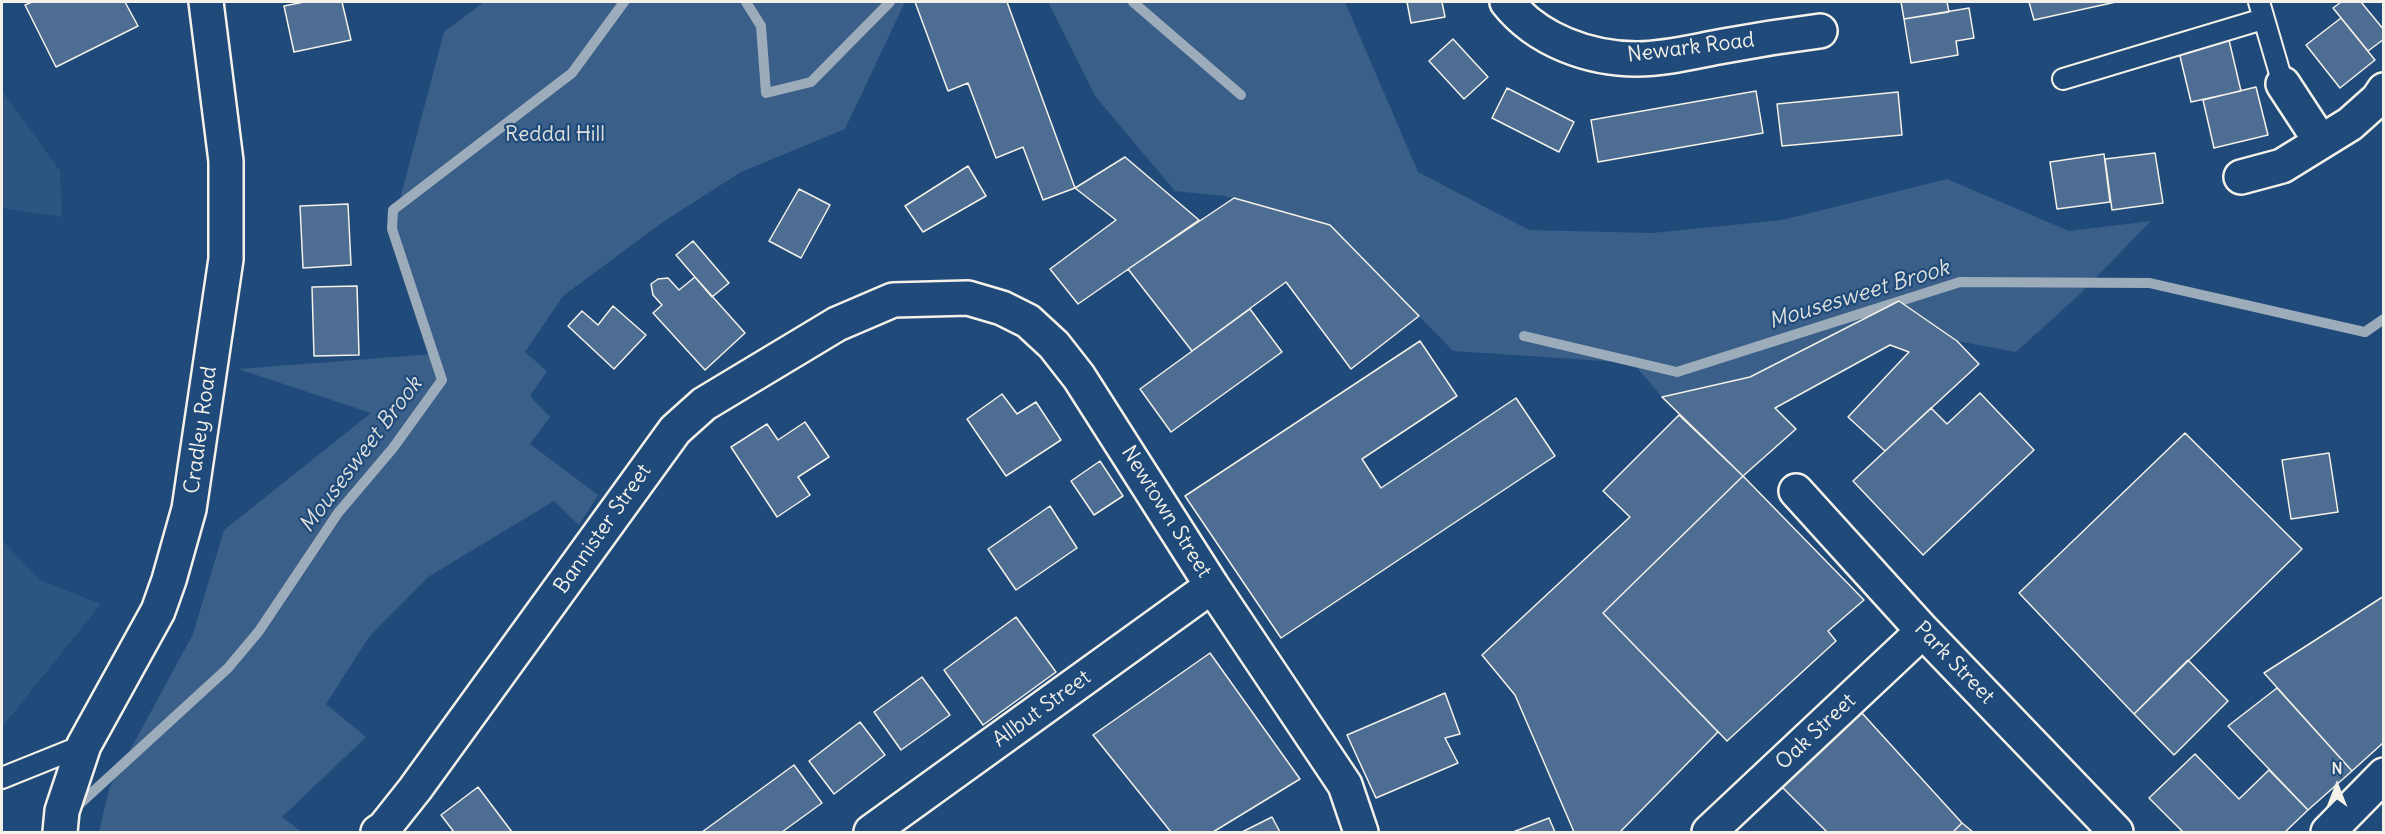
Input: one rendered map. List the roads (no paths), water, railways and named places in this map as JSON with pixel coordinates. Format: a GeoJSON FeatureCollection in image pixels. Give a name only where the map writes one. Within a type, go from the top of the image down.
{"type":"FeatureCollection","features":[{"type":"Feature","properties":{"kind":"street","name":"Cradley Road"},"geometry":{"type":"LineString","coordinates":[[60,832],[62,811],[84,745],[158,610],[189,509],[226,259],[226,161],[206,2]]}},
{"type":"Feature","properties":{"kind":"street","name":"Newark Road"},"geometry":{"type":"LineString","coordinates":[[1507,2],[1546,36],[1578,50],[1602,56],[1639,59],[1820,31]]}},
{"type":"Feature","properties":{"kind":"street"},"geometry":{"type":"LineString","coordinates":[[2283,84],[2321,141]]}},
{"type":"Feature","properties":{"kind":"street"},"geometry":{"type":"LineString","coordinates":[[2241,177],[2282,166],[2350,124],[2378,99],[2384,90]]}},
{"type":"Feature","properties":{"kind":"street","name":"Newtown Street"},"geometry":{"type":"LineString","coordinates":[[893,300],[968,298],[1002,308],[1028,321],[1054,345],[1079,377],[1212,586],[1345,785],[1361,832]]}},
{"type":"Feature","properties":{"kind":"street","name":"Bannister Street"},"geometry":{"type":"LineString","coordinates":[[383,831],[675,430],[704,404],[837,324],[893,300]]}},
{"type":"Feature","properties":{"kind":"street","name":"Park Street"},"geometry":{"type":"LineString","coordinates":[[1796,491],[1923,631],[2116,832]]}},
{"type":"Feature","properties":{"kind":"street","name":"Allbut Street"},"geometry":{"type":"LineString","coordinates":[[872,832],[1212,586]]}},
{"type":"Feature","properties":{"kind":"street","name":"Oak Street"},"geometry":{"type":"LineString","coordinates":[[1709,832],[1923,631]]}},
{"type":"Feature","properties":{"kind":"street"},"geometry":{"type":"LineString","coordinates":[[2328,832],[2384,775]]}},
{"type":"Feature","properties":{"kind":"lane"},"geometry":{"type":"LineString","coordinates":[[2063,79],[2261,10],[2283,84]]}},
{"type":"Feature","properties":{"kind":"lane"},"geometry":{"type":"LineString","coordinates":[[5,776],[84,745]]}},
{"type":"Feature","properties":{"kind":"waterway","name":"Mousesweet Brook"},"geometry":{"type":"LineString","coordinates":[[73,810],[228,668],[259,631],[338,513],[393,448],[442,380],[392,229],[393,210],[572,73],[624,2]]}},
{"type":"Feature","properties":{"kind":"waterway","name":"Mousesweet Brook"},"geometry":{"type":"LineString","coordinates":[[746,2],[761,26],[766,93],[811,82],[890,2]]}},
{"type":"Feature","properties":{"kind":"waterway","name":"Mousesweet Brook"},"geometry":{"type":"LineString","coordinates":[[1133,2],[1241,95]]}},
{"type":"Feature","properties":{"kind":"waterway","name":"Mousesweet Brook"},"geometry":{"type":"LineString","coordinates":[[1524,336],[1677,372],[1960,282],[2150,283],[2365,332],[2384,319]]}},
{"type":"Feature","properties":{"kind":"park label","name":"Reddal Hill"},"geometry":{"type":"Point","coordinates":[555,135]}}]}
